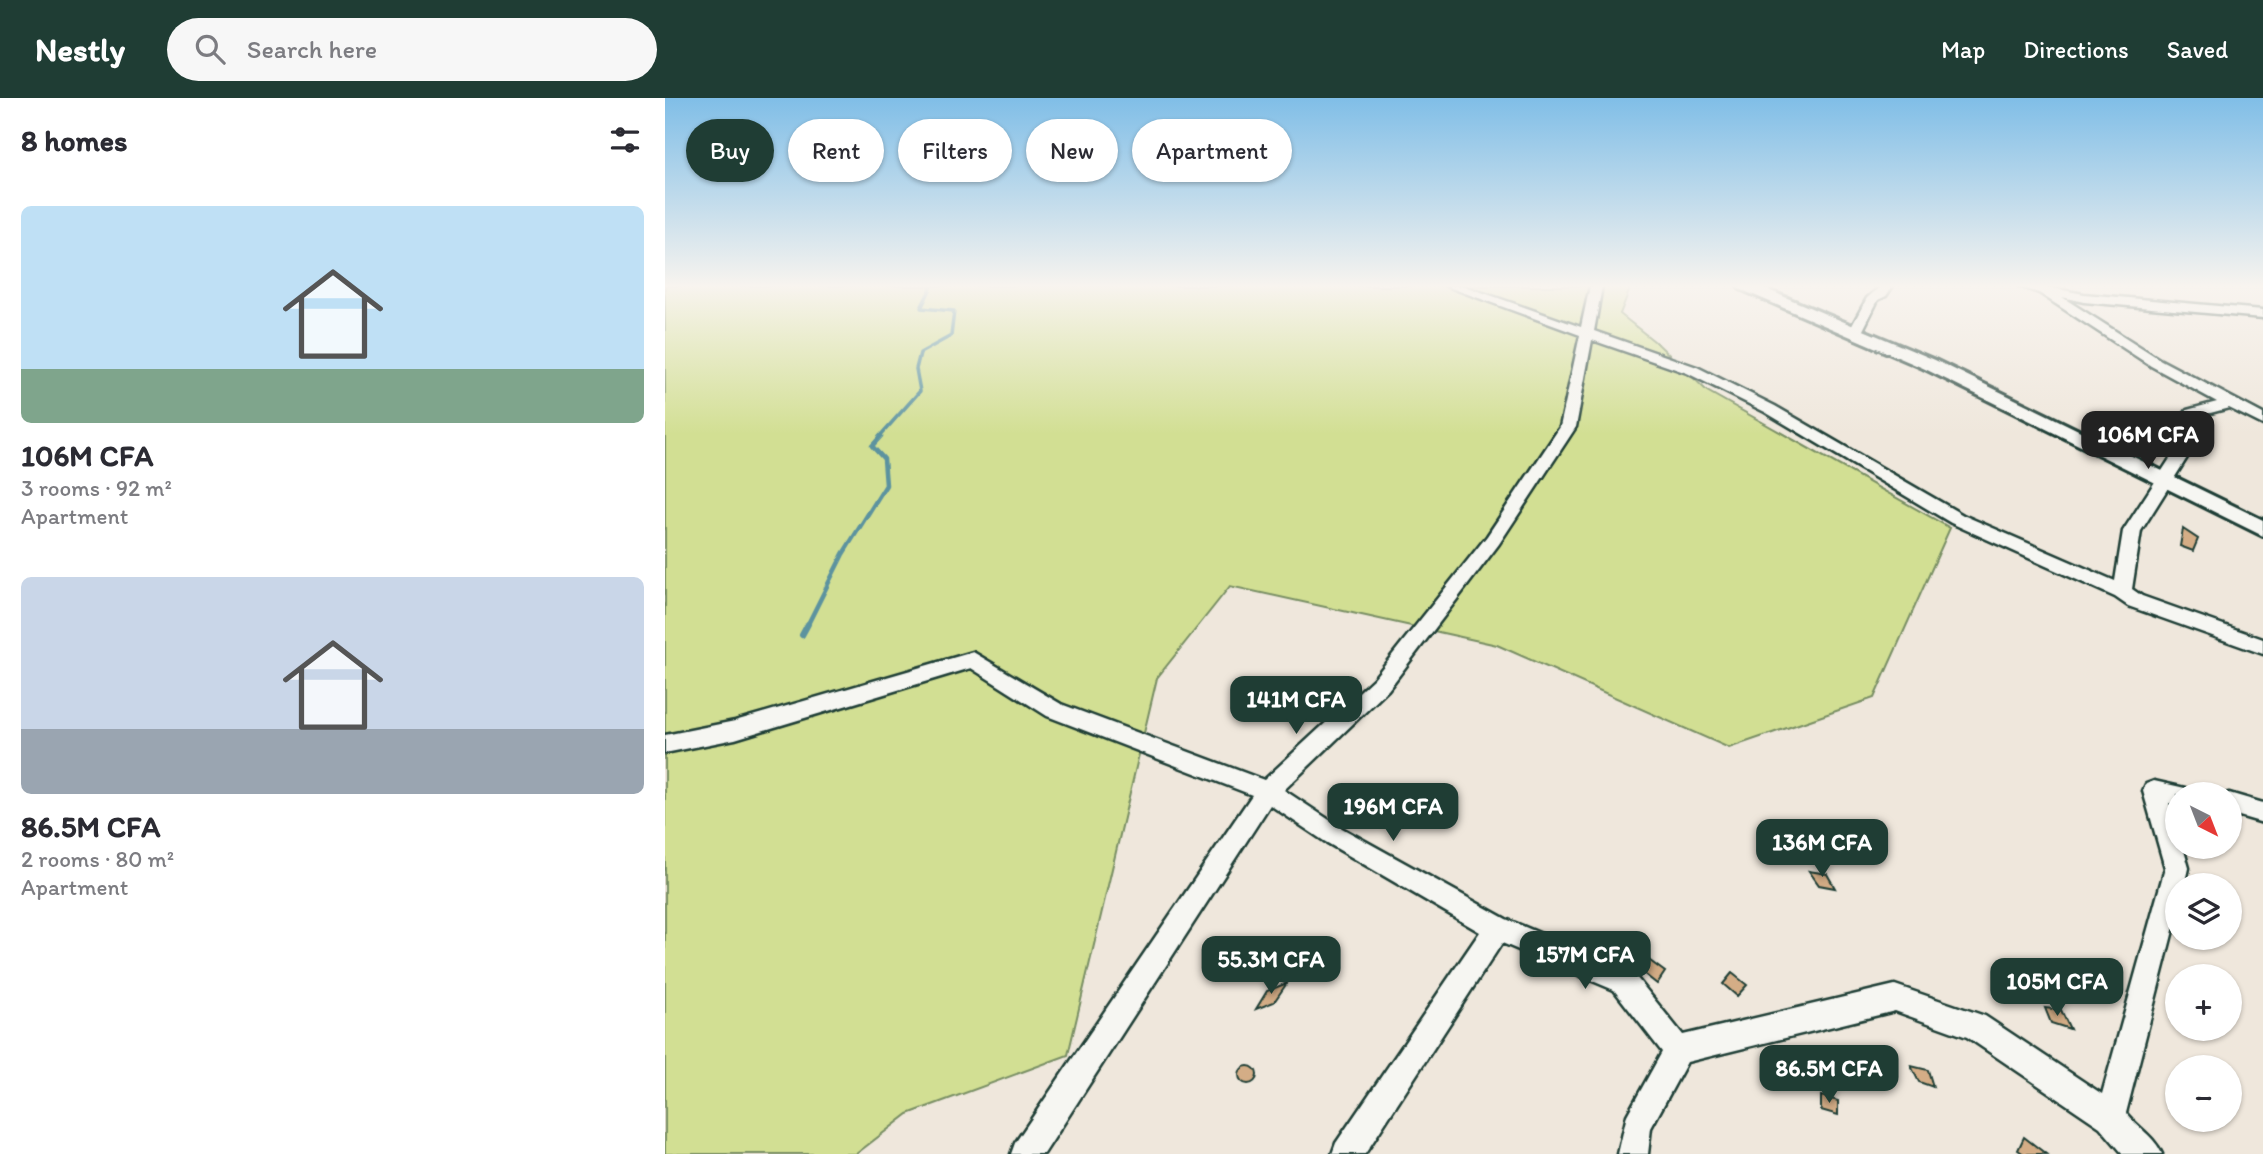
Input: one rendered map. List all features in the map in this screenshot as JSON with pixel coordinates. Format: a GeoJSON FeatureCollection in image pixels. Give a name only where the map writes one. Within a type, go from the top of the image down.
{"type":"FeatureCollection","features":[{"type":"Feature","properties":{"kind":"main road"},"geometry":{"type":"LineString","coordinates":[[1863,335],[1929,364],[2263,529]]}},
{"type":"Feature","properties":{"kind":"street"},"geometry":{"type":"LineString","coordinates":[[1026,1154],[1267,791],[1354,713],[1381,684],[1493,540],[1568,427],[1587,335]]}},
{"type":"Feature","properties":{"kind":"street"},"geometry":{"type":"LineString","coordinates":[[1593,335],[1692,370],[1770,409],[1957,519],[2122,592],[2135,601],[2263,647]]}},
{"type":"Feature","properties":{"kind":"street"},"geometry":{"type":"LineString","coordinates":[[2113,335],[2156,363],[2263,420]]}},
{"type":"Feature","properties":{"kind":"street"},"geometry":{"type":"LineString","coordinates":[[2122,592],[2132,531],[2192,437],[2192,414],[2229,403]]}},
{"type":"Feature","properties":{"kind":"street"},"geometry":{"type":"LineString","coordinates":[[665,744],[734,730],[973,660],[1054,710],[1267,791],[1332,834],[1497,928],[1623,981],[1678,1050]]}},
{"type":"Feature","properties":{"kind":"street"},"geometry":{"type":"LineString","coordinates":[[2165,793],[2154,791],[2165,828]]}},
{"type":"Feature","properties":{"kind":"street"},"geometry":{"type":"LineString","coordinates":[[2242,807],[2263,813]]}},
{"type":"Feature","properties":{"kind":"street"},"geometry":{"type":"LineString","coordinates":[[2110,1117],[2177,868],[2174,859]]}},
{"type":"Feature","properties":{"kind":"street"},"geometry":{"type":"LineString","coordinates":[[1347,1154],[1497,928]]}},
{"type":"Feature","properties":{"kind":"street"},"geometry":{"type":"LineString","coordinates":[[1633,1154],[1637,1125],[1678,1050],[1895,998],[1975,1026],[2110,1117],[2126,1137],[2147,1154]]}},
{"type":"Feature","properties":{"kind":"green space"},"geometry":{"type":"Polygon","coordinates":[[[665,335],[1647,335],[1707,391],[1950,528],[1874,698],[1729,748],[1497,645],[1230,586],[1157,678],[1068,1055],[908,1114],[856,1154],[665,1154],[665,335]]]}},
{"type":"Feature","properties":{"kind":"building"},"geometry":{"type":"Polygon","coordinates":[[[2183,529],[2198,539],[2193,551],[2180,546],[2183,529]]]}},
{"type":"Feature","properties":{"kind":"building"},"geometry":{"type":"Polygon","coordinates":[[[1809,871],[1827,874],[1835,888],[1819,885],[1809,871]]]}},
{"type":"Feature","properties":{"kind":"building"},"geometry":{"type":"Polygon","coordinates":[[[1646,958],[1665,972],[1657,984],[1638,969],[1646,958]]]}},
{"type":"Feature","properties":{"kind":"building"},"geometry":{"type":"Polygon","coordinates":[[[1732,973],[1747,985],[1737,996],[1723,984],[1732,973]]]}},
{"type":"Feature","properties":{"kind":"building"},"geometry":{"type":"Polygon","coordinates":[[[1287,983],[1274,1002],[1256,1009],[1267,991],[1287,983]]]}},
{"type":"Feature","properties":{"kind":"building"},"geometry":{"type":"Polygon","coordinates":[[[2045,1008],[2061,1010],[2070,1029],[2051,1023],[2045,1008]]]}},
{"type":"Feature","properties":{"kind":"building"},"geometry":{"type":"Polygon","coordinates":[[[1248,1066],[1254,1069],[1257,1075],[1254,1081],[1248,1084],[1242,1081],[1239,1075],[1242,1069],[1248,1066]]]}},
{"type":"Feature","properties":{"kind":"building"},"geometry":{"type":"Polygon","coordinates":[[[1787,1066],[1794,1069],[1797,1076],[1794,1083],[1787,1086],[1780,1083],[1777,1076],[1780,1069],[1787,1066]]]}},
{"type":"Feature","properties":{"kind":"building"},"geometry":{"type":"Polygon","coordinates":[[[1911,1066],[1928,1070],[1933,1087],[1919,1082],[1911,1066]]]}},
{"type":"Feature","properties":{"kind":"building"},"geometry":{"type":"Polygon","coordinates":[[[1821,1096],[1838,1101],[1838,1115],[1821,1110],[1821,1096]]]}},
{"type":"Feature","properties":{"kind":"building"},"geometry":{"type":"Polygon","coordinates":[[[2024,1137],[2046,1154],[2024,1154],[2018,1150],[2024,1137]]]}},
{"type":"Feature","properties":{"kind":"waterway"},"geometry":{"type":"LineString","coordinates":[[879,437],[920,391],[916,369],[920,353],[951,335]]}},
{"type":"Feature","properties":{"kind":"waterway"},"geometry":{"type":"LineString","coordinates":[[808,624],[843,554],[886,485],[884,459],[872,446],[881,436]]}},
{"type":"Feature","properties":{"kind":"waterway"},"geometry":{"type":"LineString","coordinates":[[802,635],[808,624]]}}]}
